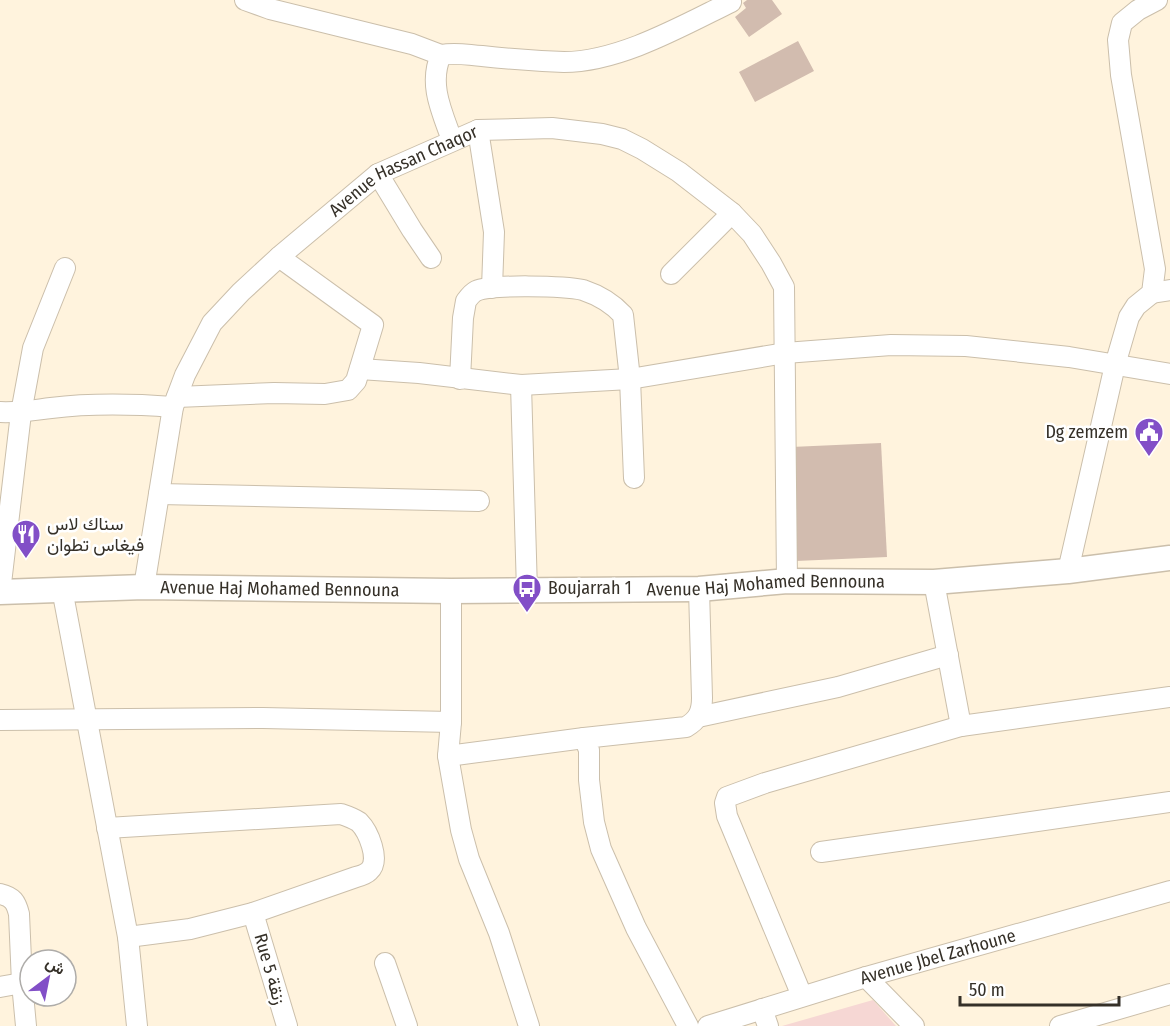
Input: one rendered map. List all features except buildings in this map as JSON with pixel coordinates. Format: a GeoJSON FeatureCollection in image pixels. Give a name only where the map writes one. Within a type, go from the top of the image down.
{"type":"FeatureCollection","features":[{"type":"Feature","properties":{"kind":"street"},"geometry":{"type":"LineString","coordinates":[[245,0],[270,9],[412,44],[441,55],[458,52],[480,56],[564,62],[589,61],[657,39],[731,2]]}},
{"type":"Feature","properties":{"kind":"street"},"geometry":{"type":"LineString","coordinates":[[1068,571],[1115,365],[1129,317],[1136,306],[1161,291],[1121,75],[1118,40],[1122,23],[1138,10],[1157,0]]}},
{"type":"Feature","properties":{"kind":"street"},"geometry":{"type":"LineString","coordinates":[[441,55],[435,85],[452,140]]}},
{"type":"Feature","properties":{"kind":"street","name":"Avenue Hassan Chaqor"},"geometry":{"type":"LineString","coordinates":[[144,587],[175,402],[185,375],[212,323],[279,256],[378,174],[478,130],[552,128],[602,134],[622,139],[642,148],[679,172],[732,213],[752,234],[784,287],[788,581]]}},
{"type":"Feature","properties":{"kind":"street"},"geometry":{"type":"LineString","coordinates":[[478,130],[494,232],[492,288]]}},
{"type":"Feature","properties":{"kind":"street"},"geometry":{"type":"LineString","coordinates":[[378,174],[431,258]]}},
{"type":"Feature","properties":{"kind":"street"},"geometry":{"type":"LineString","coordinates":[[671,274],[732,213]]}},
{"type":"Feature","properties":{"kind":"street"},"geometry":{"type":"LineString","coordinates":[[0,412],[21,413],[52,408],[175,402],[274,393],[325,394],[351,388],[356,381],[373,325],[279,256]]}},
{"type":"Feature","properties":{"kind":"street"},"geometry":{"type":"LineString","coordinates":[[0,592],[21,413],[33,348],[65,268]]}},
{"type":"Feature","properties":{"kind":"street"},"geometry":{"type":"LineString","coordinates":[[460,379],[466,301],[478,291],[492,288],[567,287],[591,293],[611,304],[622,315],[630,379],[634,478]]}},
{"type":"Feature","properties":{"kind":"street"},"geometry":{"type":"LineString","coordinates":[[360,369],[419,373],[521,385],[630,379],[785,353],[891,345],[966,346],[1070,357],[1170,374]]}},
{"type":"Feature","properties":{"kind":"street"},"geometry":{"type":"LineString","coordinates":[[521,385],[527,591]]}},
{"type":"Feature","properties":{"kind":"street"},"geometry":{"type":"LineString","coordinates":[[159,494],[480,501]]}},
{"type":"Feature","properties":{"kind":"street","name":"Avenue Haj Mohamed Bennouna"},"geometry":{"type":"LineString","coordinates":[[0,592],[144,587],[451,591],[699,589],[788,581],[934,582],[1068,571],[1170,558]]}},
{"type":"Feature","properties":{"kind":"street"},"geometry":{"type":"LineString","coordinates":[[934,582],[961,726]]}},
{"type":"Feature","properties":{"kind":"street"},"geometry":{"type":"LineString","coordinates":[[62,589],[128,938],[137,1026]]}},
{"type":"Feature","properties":{"kind":"street"},"geometry":{"type":"LineString","coordinates":[[448,756],[686,727],[698,717],[702,709],[699,589]]}},
{"type":"Feature","properties":{"kind":"street"},"geometry":{"type":"LineString","coordinates":[[451,591],[451,722],[448,756],[461,830],[469,859],[499,933],[529,1026]]}},
{"type":"Feature","properties":{"kind":"street"},"geometry":{"type":"LineString","coordinates":[[698,717],[838,687],[948,655]]}},
{"type":"Feature","properties":{"kind":"street"},"geometry":{"type":"LineString","coordinates":[[802,996],[727,816],[724,805],[726,798],[765,783],[961,726],[1170,697]]}},
{"type":"Feature","properties":{"kind":"street"},"geometry":{"type":"LineString","coordinates":[[0,720],[263,718],[451,722]]}},
{"type":"Feature","properties":{"kind":"street"},"geometry":{"type":"LineString","coordinates":[[584,738],[589,750],[589,780],[594,822],[601,849],[636,928],[688,1026]]}},
{"type":"Feature","properties":{"kind":"street"},"geometry":{"type":"LineString","coordinates":[[820,852],[1170,802]]}},
{"type":"Feature","properties":{"kind":"street"},"geometry":{"type":"LineString","coordinates":[[107,828],[341,814],[360,823],[366,831],[375,861],[369,872],[253,913],[190,929],[128,938]]}},
{"type":"Feature","properties":{"kind":"street","name":"Avenue Jbel Zarhoune"},"geometry":{"type":"LineString","coordinates":[[708,1026],[765,1017],[802,996],[1170,891]]}},
{"type":"Feature","properties":{"kind":"street"},"geometry":{"type":"LineString","coordinates":[[0,894],[13,898],[16,903],[19,914],[20,948]]}},
{"type":"Feature","properties":{"kind":"street","name":"Rue 5 زنقة"},"geometry":{"type":"LineString","coordinates":[[253,913],[287,1026]]}},
{"type":"Feature","properties":{"kind":"street"},"geometry":{"type":"LineString","coordinates":[[384,963],[407,1026]]}},
{"type":"Feature","properties":{"kind":"street"},"geometry":{"type":"LineString","coordinates":[[866,977],[914,1026]]}},
{"type":"Feature","properties":{"kind":"street"},"geometry":{"type":"LineString","coordinates":[[0,987],[18,984]]}},
{"type":"Feature","properties":{"kind":"street"},"geometry":{"type":"LineString","coordinates":[[1060,1026],[1170,994]]}},
{"type":"Feature","properties":{"kind":"street"},"geometry":{"type":"LineString","coordinates":[[24,1008],[26,1026]]}},
{"type":"Feature","properties":{"kind":"shaded area"},"geometry":{"type":"Polygon","coordinates":[[[873,1000],[896,1026],[782,1026],[873,1000]]]}},
{"type":"Feature","properties":{"kind":"place","name":"Dg zemzem"},"geometry":{"type":"Point","coordinates":[1149,458]}},
{"type":"Feature","properties":{"kind":"place","name":"سناك لاس فيغاس تطوان"},"geometry":{"type":"Point","coordinates":[26,560]}},
{"type":"Feature","properties":{"kind":"place","name":"Boujarrah 1"},"geometry":{"type":"Point","coordinates":[527,614]}}]}
